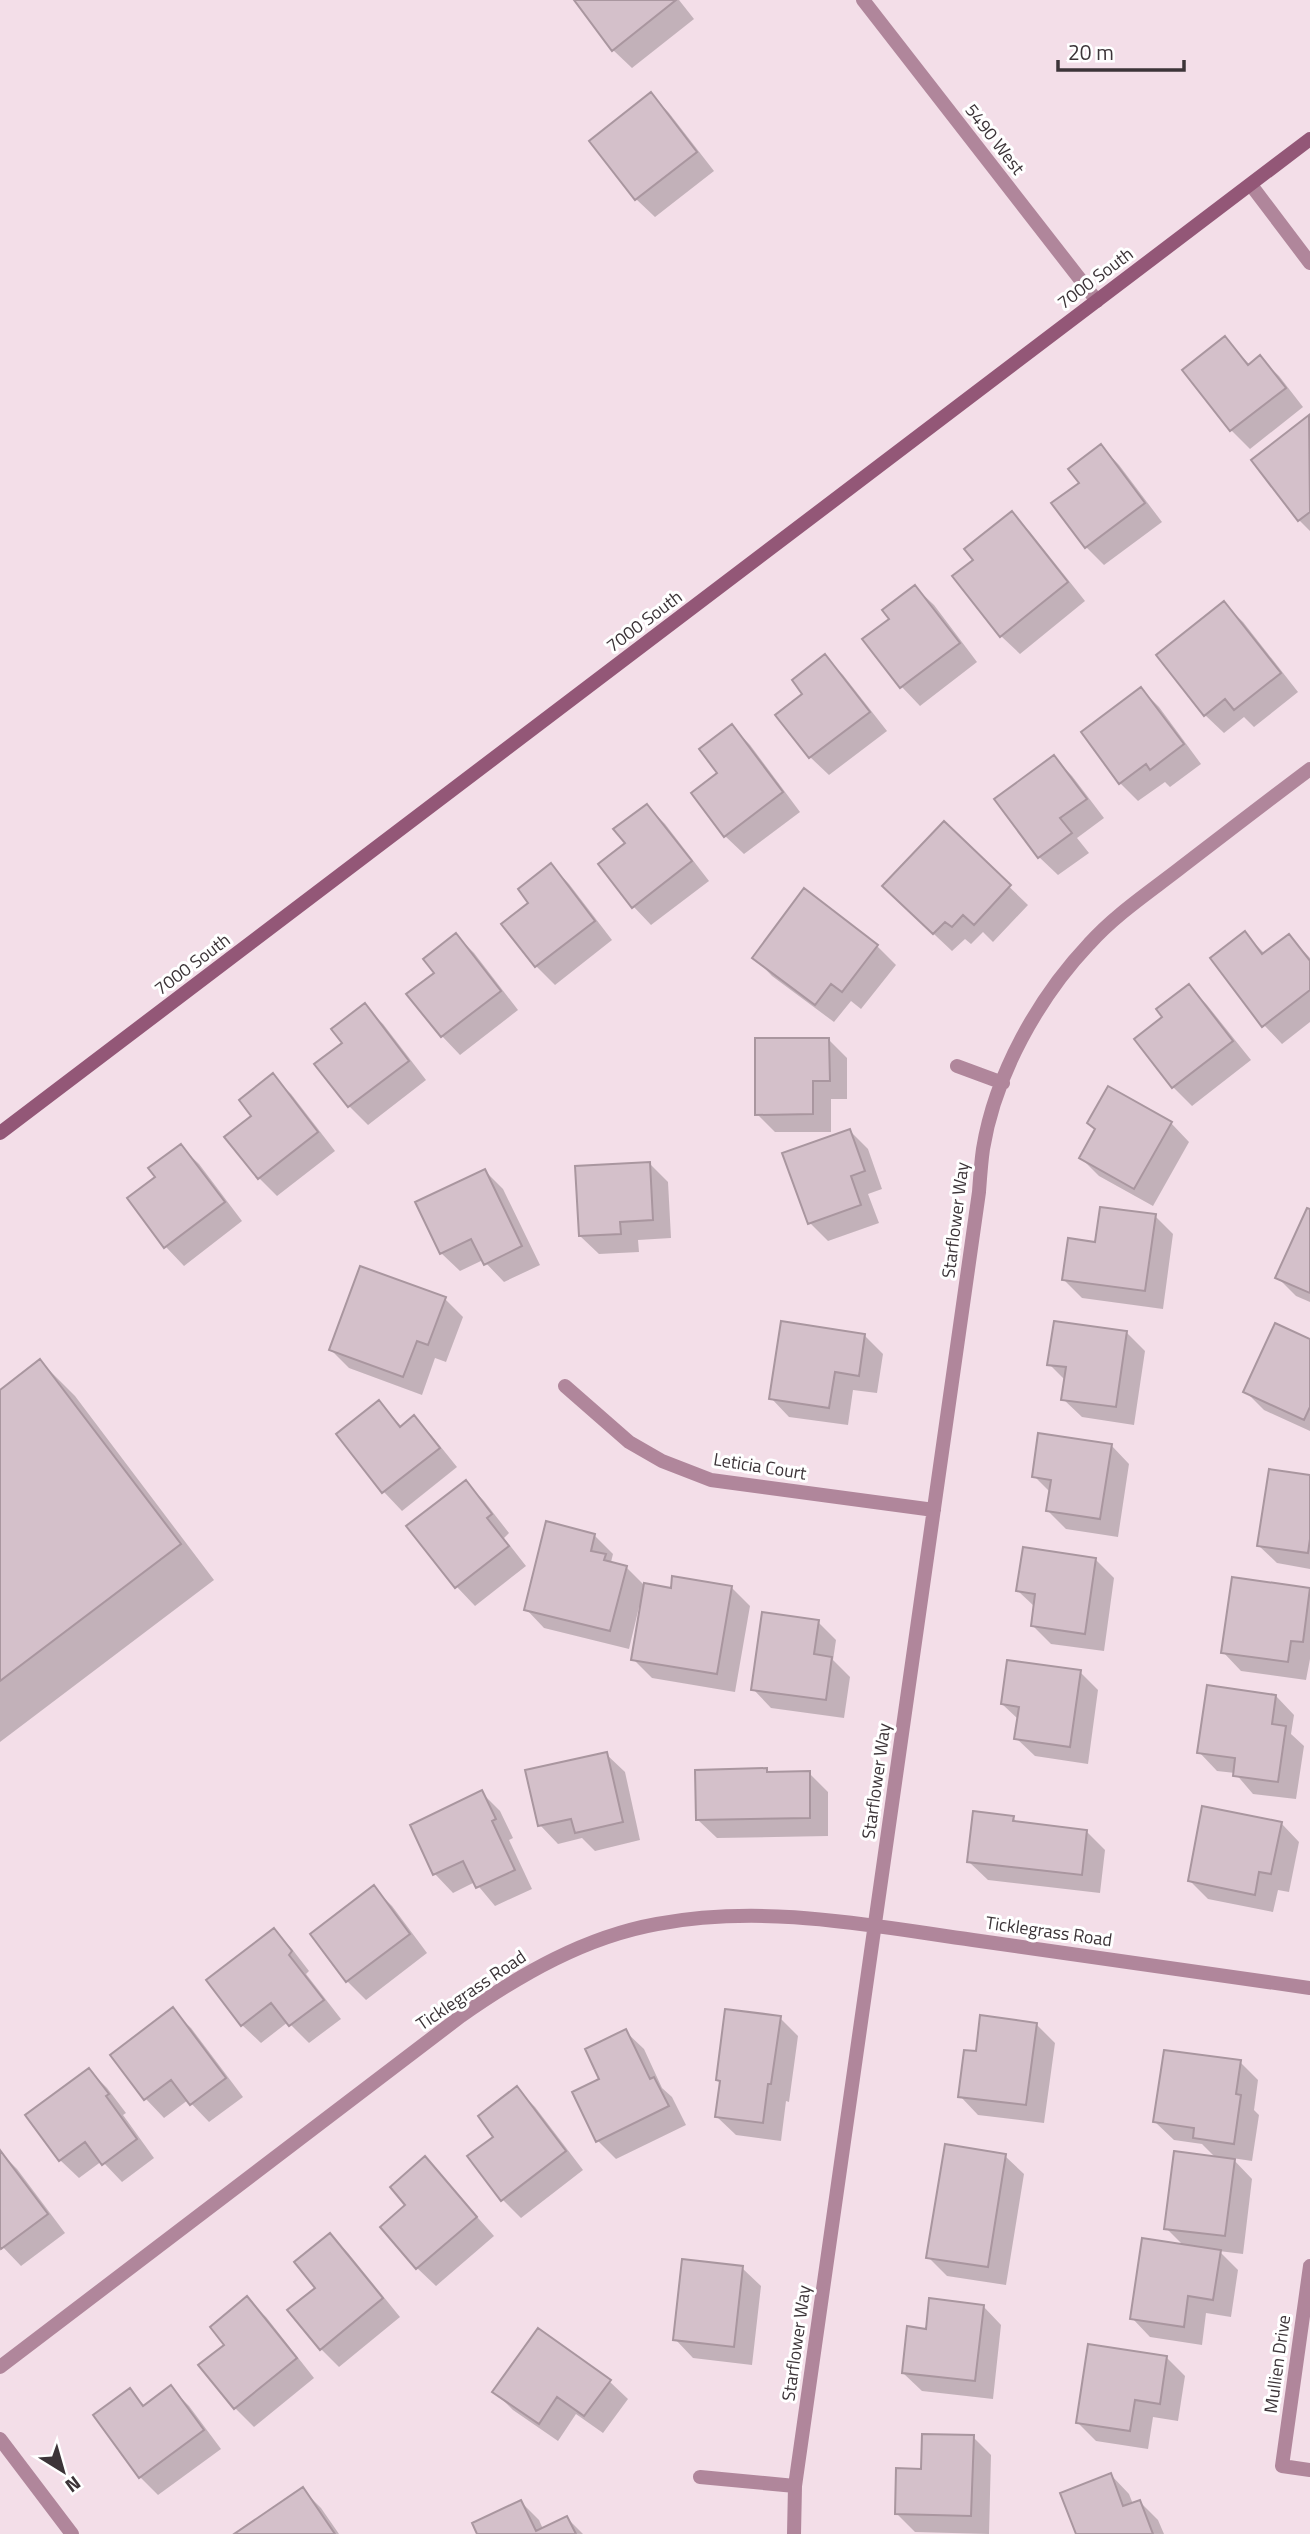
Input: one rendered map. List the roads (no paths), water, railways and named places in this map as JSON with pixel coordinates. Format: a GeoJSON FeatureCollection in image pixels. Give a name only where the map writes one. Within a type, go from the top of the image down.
{"type":"FeatureCollection","features":[{"type":"Feature","properties":{"kind":"street","name":"5490 West"},"geometry":{"type":"LineString","coordinates":[[863,0],[1097,301]]}},
{"type":"Feature","properties":{"kind":"street","name":"7000 South"},"geometry":{"type":"LineString","coordinates":[[0,1133],[1310,139]]}},
{"type":"Feature","properties":{"kind":"street"},"geometry":{"type":"LineString","coordinates":[[1251,184],[1310,263]]}},
{"type":"Feature","properties":{"kind":"street","name":"Starflower Way"},"geometry":{"type":"LineString","coordinates":[[794,2534],[795,2486],[983,1149],[995,1104],[1012,1059],[1033,1018],[1059,979],[1089,943],[1123,912],[1310,769]]}},
{"type":"Feature","properties":{"kind":"street"},"geometry":{"type":"LineString","coordinates":[[957,1066],[1003,1083]]}},
{"type":"Feature","properties":{"kind":"street","name":"Leticia Court"},"geometry":{"type":"LineString","coordinates":[[565,1386],[629,1442],[662,1461],[711,1480],[934,1510]]}},
{"type":"Feature","properties":{"kind":"street","name":"Ticklegrass Road"},"geometry":{"type":"LineString","coordinates":[[0,2367],[461,2016],[505,1985],[553,1959],[603,1939],[655,1924],[708,1916],[762,1914],[875,1926],[1310,1987]]}},
{"type":"Feature","properties":{"kind":"street","name":"Mullien Drive"},"geometry":{"type":"LineString","coordinates":[[1310,2266],[1282,2466],[1310,2470]]}},
{"type":"Feature","properties":{"kind":"street"},"geometry":{"type":"LineString","coordinates":[[0,2439],[72,2534]]}},
{"type":"Feature","properties":{"kind":"street"},"geometry":{"type":"LineString","coordinates":[[701,2477],[795,2486]]}}]}
